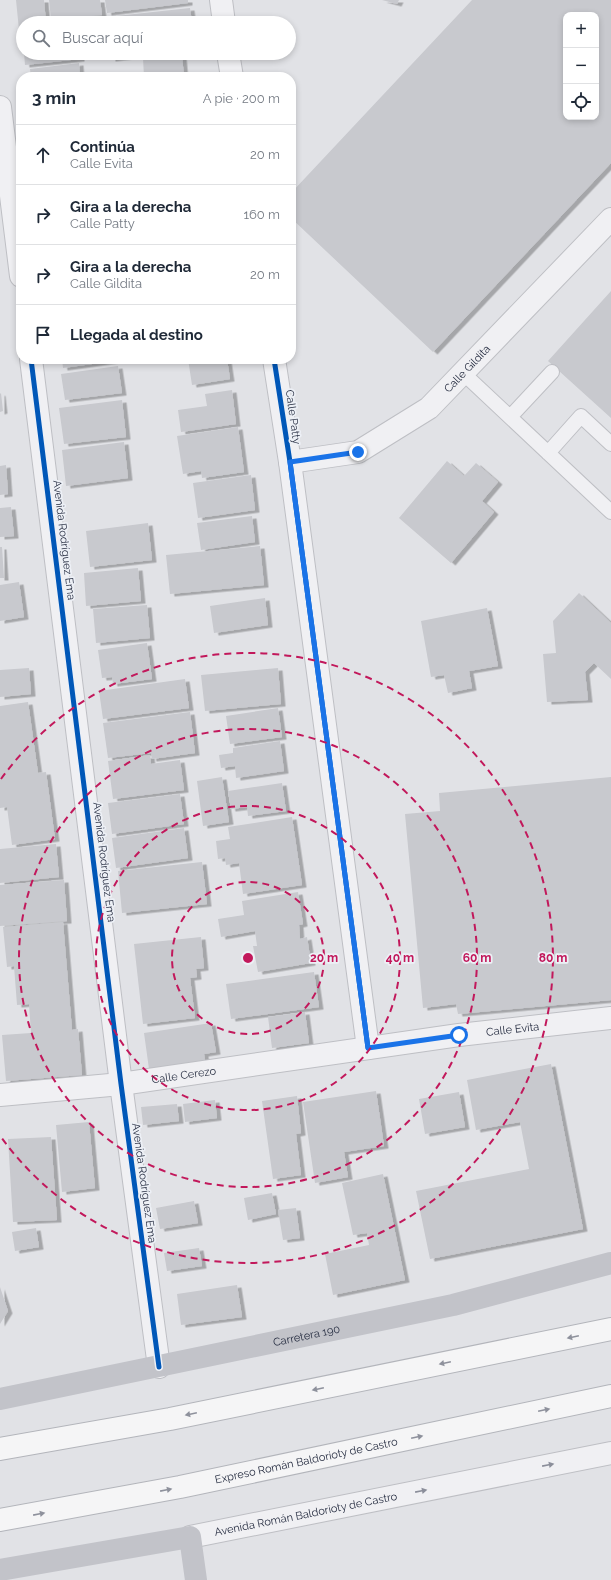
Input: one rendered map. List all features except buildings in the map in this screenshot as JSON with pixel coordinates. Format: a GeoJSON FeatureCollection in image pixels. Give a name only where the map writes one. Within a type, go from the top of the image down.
{"type":"FeatureCollection","features":[{"type":"Feature","properties":{"kind":"highway"},"geometry":{"type":"LineString","coordinates":[[0,1449],[170,1419],[611,1329]]}},
{"type":"Feature","properties":{"kind":"highway","name":"Expreso Román Baldorioty de Castro"},"geometry":{"type":"LineString","coordinates":[[0,1520],[180,1487],[611,1396]]}},
{"type":"Feature","properties":{"kind":"street"},"geometry":{"type":"LineString","coordinates":[[220,0],[223,16]]}},
{"type":"Feature","properties":{"kind":"street"},"geometry":{"type":"LineString","coordinates":[[229,60],[231,72]]}},
{"type":"Feature","properties":{"kind":"street"},"geometry":{"type":"LineString","coordinates":[[0,107],[16,236]]}},
{"type":"Feature","properties":{"kind":"street","name":"Calle Gildita"},"geometry":{"type":"LineString","coordinates":[[290,462],[358,452],[429,408],[611,219]]}},
{"type":"Feature","properties":{"kind":"street","name":"Avenida Rodríguez Ema"},"geometry":{"type":"LineString","coordinates":[[32,364],[121,1084],[159,1366]]}},
{"type":"Feature","properties":{"kind":"street","name":"Calle Patty"},"geometry":{"type":"LineString","coordinates":[[275,364],[290,462],[368,1048]]}},
{"type":"Feature","properties":{"kind":"street","name":"Calle Evita"},"geometry":{"type":"LineString","coordinates":[[368,1048],[459,1035],[611,1018]]}},
{"type":"Feature","properties":{"kind":"street","name":"Calle Cerezo"},"geometry":{"type":"LineString","coordinates":[[0,1095],[121,1084],[368,1048]]}},
{"type":"Feature","properties":{"kind":"street","name":"Carretera 190"},"geometry":{"type":"LineString","coordinates":[[0,1399],[453,1305],[611,1263]]}},
{"type":"Feature","properties":{"kind":"street","name":"Avenida Román Baldorioty de Castro"},"geometry":{"type":"LineString","coordinates":[[0,1570],[190,1537],[611,1453]]}},
{"type":"Feature","properties":{"kind":"street"},"geometry":{"type":"LineString","coordinates":[[190,1537],[196,1580]]}},
{"type":"Feature","properties":{"kind":"lane"},"geometry":{"type":"LineString","coordinates":[[510,417],[552,372]]}},
{"type":"Feature","properties":{"kind":"lane"},"geometry":{"type":"LineString","coordinates":[[463,373],[611,512]]}},
{"type":"Feature","properties":{"kind":"lane"},"geometry":{"type":"LineString","coordinates":[[548,453],[581,416],[611,444]]}},
{"type":"Feature","properties":{"kind":"cycle path"},"geometry":{"type":"LineString","coordinates":[[32,364],[121,1084],[159,1367]]}},
{"type":"Feature","properties":{"kind":"cycle path"},"geometry":{"type":"LineString","coordinates":[[275,364],[290,462],[368,1048]]}},
{"type":"Feature","properties":{"kind":"route"},"geometry":{"type":"LineString","coordinates":[[358,452],[290,462],[368,1048],[459,1035]]}}]}
